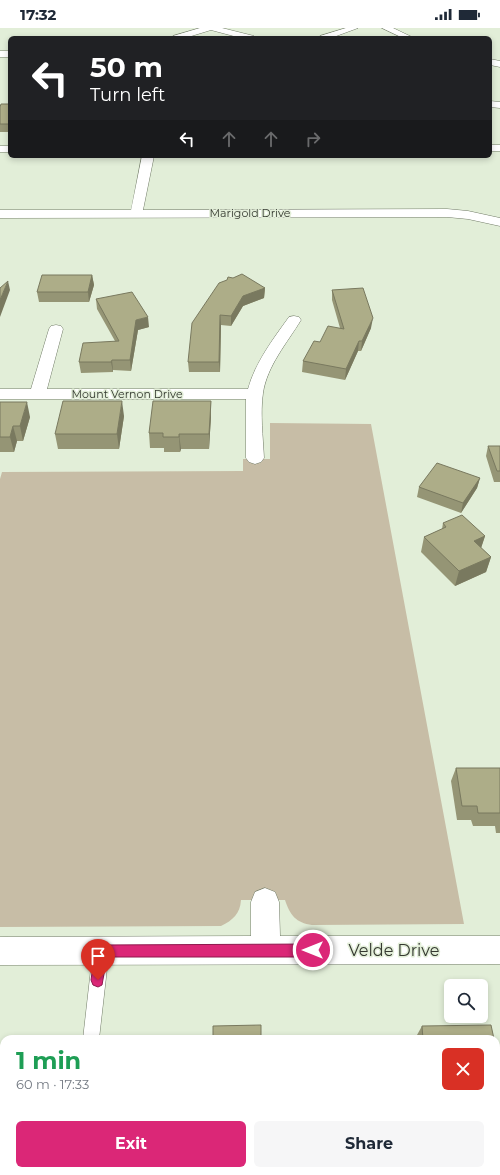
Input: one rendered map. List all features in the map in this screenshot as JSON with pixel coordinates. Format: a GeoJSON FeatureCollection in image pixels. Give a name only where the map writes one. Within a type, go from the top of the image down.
{"type":"FeatureCollection","features":[{"type":"Feature","properties":{"kind":"street"},"geometry":{"type":"LineString","coordinates":[[183,36],[209,28]]}},
{"type":"Feature","properties":{"kind":"street"},"geometry":{"type":"LineString","coordinates":[[212,28],[243,36]]}},
{"type":"Feature","properties":{"kind":"street"},"geometry":{"type":"LineString","coordinates":[[328,36],[354,28]]}},
{"type":"Feature","properties":{"kind":"street"},"geometry":{"type":"LineString","coordinates":[[386,28],[405,36]]}},
{"type":"Feature","properties":{"kind":"street"},"geometry":{"type":"LineString","coordinates":[[136,213],[148,158]]}},
{"type":"Feature","properties":{"kind":"street","name":"Marigold Drive"},"geometry":{"type":"LineString","coordinates":[[0,214],[447,213],[468,215],[500,222]]}},
{"type":"Feature","properties":{"kind":"street"},"geometry":{"type":"LineString","coordinates":[[255,458],[255,394],[261,373],[294,320]]}},
{"type":"Feature","properties":{"kind":"street"},"geometry":{"type":"LineString","coordinates":[[38,394],[56,329]]}},
{"type":"Feature","properties":{"kind":"street","name":"Mount Vernon Drive"},"geometry":{"type":"LineString","coordinates":[[0,394],[255,394]]}},
{"type":"Feature","properties":{"kind":"street"},"geometry":{"type":"LineString","coordinates":[[265,902],[266,950]]}},
{"type":"Feature","properties":{"kind":"street","name":"Velde Drive"},"geometry":{"type":"LineString","coordinates":[[0,951],[500,950]]}},
{"type":"Feature","properties":{"kind":"lane"},"geometry":{"type":"LineString","coordinates":[[91,1035],[101,951]]}},
{"type":"Feature","properties":{"kind":"shaded area"},"geometry":{"type":"Polygon","coordinates":[[[270,423],[371,424],[464,924],[312,925],[306,924],[294,917],[285,900],[241,900],[239,909],[235,916],[221,926],[0,927],[0,479],[2,472],[243,471],[243,459],[270,459],[270,423]]]}},
{"type":"Feature","properties":{"kind":"building"},"geometry":{"type":"Polygon","coordinates":[[[1,104],[8,104],[8,124],[0,124],[1,104]]]}},
{"type":"Feature","properties":{"kind":"building"},"geometry":{"type":"Polygon","coordinates":[[[242,274],[265,288],[243,296],[231,316],[220,315],[219,362],[188,362],[192,323],[219,283],[227,280],[228,277],[233,278],[242,274]]]}},
{"type":"Feature","properties":{"kind":"building"},"geometry":{"type":"Polygon","coordinates":[[[42,275],[92,275],[88,292],[37,292],[42,275]]]}},
{"type":"Feature","properties":{"kind":"building"},"geometry":{"type":"Polygon","coordinates":[[[8,281],[0,300],[0,288],[8,281]]]}},
{"type":"Feature","properties":{"kind":"building"},"geometry":{"type":"Polygon","coordinates":[[[363,288],[373,318],[362,341],[359,341],[346,369],[303,361],[314,341],[320,342],[328,326],[344,329],[332,290],[363,288]]]}},
{"type":"Feature","properties":{"kind":"building"},"geometry":{"type":"Polygon","coordinates":[[[132,292],[148,317],[136,320],[130,360],[112,360],[111,362],[79,362],[83,343],[119,341],[96,299],[132,292]]]}},
{"type":"Feature","properties":{"kind":"building"},"geometry":{"type":"Polygon","coordinates":[[[63,401],[122,401],[117,434],[55,434],[63,401]]]}},
{"type":"Feature","properties":{"kind":"building"},"geometry":{"type":"Polygon","coordinates":[[[153,401],[211,401],[209,434],[179,434],[179,437],[163,437],[163,433],[149,433],[153,401]]]}},
{"type":"Feature","properties":{"kind":"building"},"geometry":{"type":"Polygon","coordinates":[[[0,402],[27,402],[20,426],[13,426],[10,437],[0,437],[0,402]]]}},
{"type":"Feature","properties":{"kind":"building"},"geometry":{"type":"Polygon","coordinates":[[[488,446],[500,446],[500,471],[497,471],[488,446]]]}},
{"type":"Feature","properties":{"kind":"building"},"geometry":{"type":"Polygon","coordinates":[[[437,463],[480,478],[463,503],[419,487],[437,463]]]}},
{"type":"Feature","properties":{"kind":"building"},"geometry":{"type":"Polygon","coordinates":[[[462,515],[485,536],[474,541],[491,557],[459,571],[424,537],[446,527],[443,523],[462,515]]]}},
{"type":"Feature","properties":{"kind":"building"},"geometry":{"type":"Polygon","coordinates":[[[456,768],[500,768],[500,813],[478,813],[477,806],[462,806],[456,768]]]}},
{"type":"Feature","properties":{"kind":"building"},"geometry":{"type":"Polygon","coordinates":[[[261,1025],[261,1035],[213,1035],[213,1026],[261,1025]]]}},
{"type":"Feature","properties":{"kind":"building"},"geometry":{"type":"Polygon","coordinates":[[[491,1025],[493,1035],[423,1035],[422,1026],[491,1025]]]}},
{"type":"Feature","properties":{"kind":"route"},"geometry":{"type":"LineString","coordinates":[[98,980],[101,951],[313,950]]}}]}
